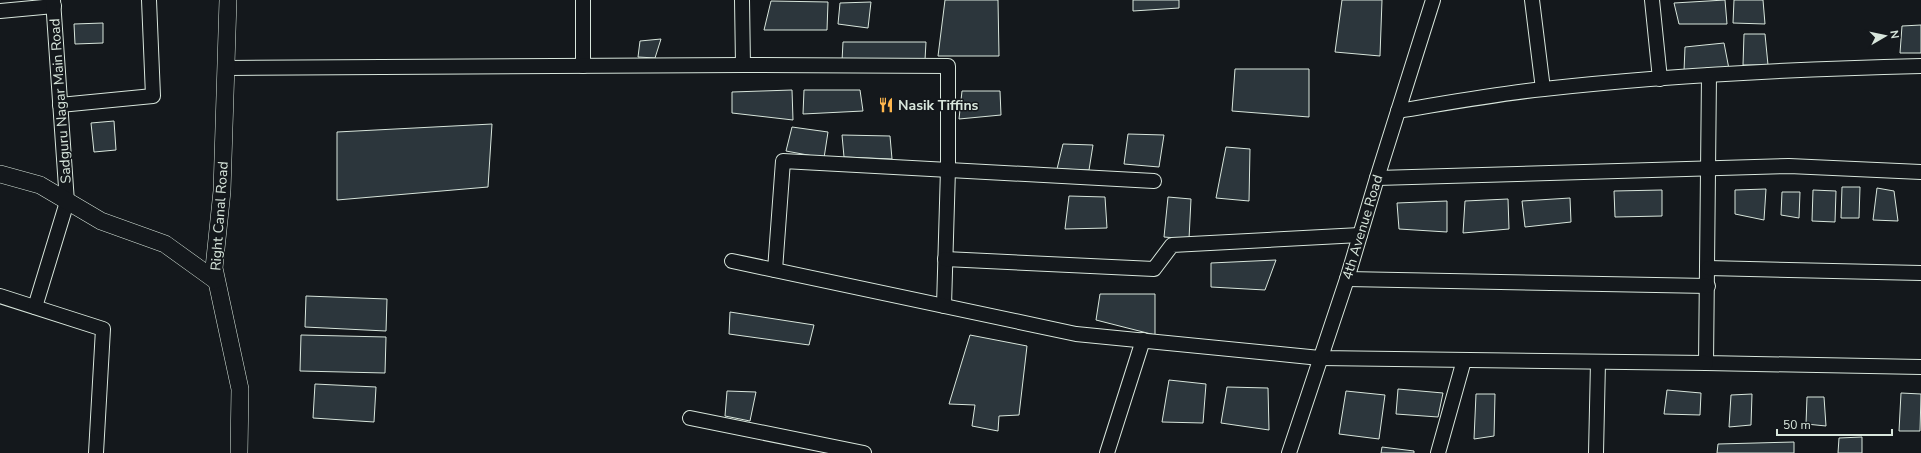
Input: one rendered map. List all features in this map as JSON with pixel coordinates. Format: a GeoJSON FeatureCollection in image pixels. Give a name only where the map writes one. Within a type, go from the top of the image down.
{"type":"FeatureCollection","features":[{"type":"Feature","properties":{"kind":"street"},"geometry":{"type":"LineString","coordinates":[[60,105],[153,96],[149,0]]}},
{"type":"Feature","properties":{"kind":"street","name":"Right Canal Road"},"geometry":{"type":"LineString","coordinates":[[228,0],[222,191],[214,268],[215,280],[240,389],[239,453]]}},
{"type":"Feature","properties":{"kind":"street"},"geometry":{"type":"LineString","coordinates":[[583,0],[583,66]]}},
{"type":"Feature","properties":{"kind":"street"},"geometry":{"type":"LineString","coordinates":[[742,0],[743,65]]}},
{"type":"Feature","properties":{"kind":"street","name":"4th Avenue Road"},"geometry":{"type":"LineString","coordinates":[[1289,453],[1347,279],[1433,0]]}},
{"type":"Feature","properties":{"kind":"street"},"geometry":{"type":"LineString","coordinates":[[1532,0],[1543,89]]}},
{"type":"Feature","properties":{"kind":"street"},"geometry":{"type":"LineString","coordinates":[[1652,0],[1660,79]]}},
{"type":"Feature","properties":{"kind":"street"},"geometry":{"type":"LineString","coordinates":[[0,11],[53,3]]}},
{"type":"Feature","properties":{"kind":"street","name":"Sadguru Nagar Main Road"},"geometry":{"type":"LineString","coordinates":[[53,3],[67,202]]}},
{"type":"Feature","properties":{"kind":"street"},"geometry":{"type":"LineString","coordinates":[[227,68],[743,65],[948,66],[948,169],[944,306]]}},
{"type":"Feature","properties":{"kind":"street"},"geometry":{"type":"LineString","coordinates":[[1398,111],[1543,89],[1800,69],[1921,66]]}},
{"type":"Feature","properties":{"kind":"street"},"geometry":{"type":"LineString","coordinates":[[1706,363],[1710,168],[1709,75]]}},
{"type":"Feature","properties":{"kind":"street"},"geometry":{"type":"LineString","coordinates":[[775,270],[783,161],[1154,181]]}},
{"type":"Feature","properties":{"kind":"street"},"geometry":{"type":"LineString","coordinates":[[1377,178],[1789,166],[1921,172]]}},
{"type":"Feature","properties":{"kind":"street"},"geometry":{"type":"LineString","coordinates":[[0,174],[40,186],[101,221],[165,244],[215,280]]}},
{"type":"Feature","properties":{"kind":"street"},"geometry":{"type":"LineString","coordinates":[[35,307],[67,202]]}},
{"type":"Feature","properties":{"kind":"street"},"geometry":{"type":"LineString","coordinates":[[945,260],[1154,269],[1172,244],[1360,235]]}},
{"type":"Feature","properties":{"kind":"street"},"geometry":{"type":"LineString","coordinates":[[732,261],[1076,334],[1320,358],[1921,367]]}},
{"type":"Feature","properties":{"kind":"street"},"geometry":{"type":"LineString","coordinates":[[1708,268],[1921,273]]}},
{"type":"Feature","properties":{"kind":"street"},"geometry":{"type":"LineString","coordinates":[[1347,279],[1708,286]]}},
{"type":"Feature","properties":{"kind":"street"},"geometry":{"type":"LineString","coordinates":[[0,296],[103,329],[96,453]]}},
{"type":"Feature","properties":{"kind":"street"},"geometry":{"type":"LineString","coordinates":[[1107,453],[1144,340]]}},
{"type":"Feature","properties":{"kind":"street"},"geometry":{"type":"LineString","coordinates":[[1438,453],[1464,360]]}},
{"type":"Feature","properties":{"kind":"street"},"geometry":{"type":"LineString","coordinates":[[1596,453],[1598,362]]}},
{"type":"Feature","properties":{"kind":"street"},"geometry":{"type":"LineString","coordinates":[[690,418],[864,453]]}},
{"type":"Feature","properties":{"kind":"building"},"geometry":{"type":"Polygon","coordinates":[[[945,0],[998,0],[999,56],[938,56],[945,0]]]}},
{"type":"Feature","properties":{"kind":"building"},"geometry":{"type":"Polygon","coordinates":[[[1133,0],[1179,0],[1179,8],[1133,11],[1133,0]]]}},
{"type":"Feature","properties":{"kind":"building"},"geometry":{"type":"Polygon","coordinates":[[[1342,0],[1382,0],[1380,56],[1335,52],[1342,0]]]}},
{"type":"Feature","properties":{"kind":"building"},"geometry":{"type":"Polygon","coordinates":[[[1725,0],[1727,24],[1679,24],[1674,3],[1725,0]]]}},
{"type":"Feature","properties":{"kind":"building"},"geometry":{"type":"Polygon","coordinates":[[[1734,0],[1763,0],[1765,24],[1733,23],[1734,0]]]}},
{"type":"Feature","properties":{"kind":"building"},"geometry":{"type":"Polygon","coordinates":[[[771,1],[828,2],[827,30],[764,30],[771,1]]]}},
{"type":"Feature","properties":{"kind":"building"},"geometry":{"type":"Polygon","coordinates":[[[871,2],[868,28],[838,24],[840,3],[871,2]]]}},
{"type":"Feature","properties":{"kind":"building"},"geometry":{"type":"Polygon","coordinates":[[[103,23],[103,43],[75,44],[74,24],[103,23]]]}},
{"type":"Feature","properties":{"kind":"building"},"geometry":{"type":"Polygon","coordinates":[[[1921,25],[1921,53],[1900,53],[1902,26],[1921,25]]]}},
{"type":"Feature","properties":{"kind":"building"},"geometry":{"type":"Polygon","coordinates":[[[1744,34],[1765,34],[1768,65],[1743,65],[1744,34]]]}},
{"type":"Feature","properties":{"kind":"building"},"geometry":{"type":"Polygon","coordinates":[[[661,39],[655,58],[638,57],[640,41],[661,39]]]}},
{"type":"Feature","properties":{"kind":"building"},"geometry":{"type":"Polygon","coordinates":[[[843,42],[926,42],[925,60],[842,61],[843,42]]]}},
{"type":"Feature","properties":{"kind":"building"},"geometry":{"type":"Polygon","coordinates":[[[1724,43],[1729,69],[1684,71],[1685,47],[1724,43]]]}},
{"type":"Feature","properties":{"kind":"building"},"geometry":{"type":"Polygon","coordinates":[[[1235,69],[1309,69],[1309,117],[1232,111],[1235,69]]]}},
{"type":"Feature","properties":{"kind":"building"},"geometry":{"type":"Polygon","coordinates":[[[792,90],[793,120],[732,113],[732,92],[792,90]]]}},
{"type":"Feature","properties":{"kind":"building"},"geometry":{"type":"Polygon","coordinates":[[[804,90],[860,90],[863,111],[803,114],[804,90]]]}},
{"type":"Feature","properties":{"kind":"building"},"geometry":{"type":"Polygon","coordinates":[[[962,91],[1000,91],[1001,115],[959,119],[962,91]]]}},
{"type":"Feature","properties":{"kind":"building"},"geometry":{"type":"Polygon","coordinates":[[[114,121],[116,150],[94,152],[91,123],[114,121]]]}},
{"type":"Feature","properties":{"kind":"building"},"geometry":{"type":"Polygon","coordinates":[[[492,124],[488,187],[337,200],[337,132],[492,124]]]}},
{"type":"Feature","properties":{"kind":"building"},"geometry":{"type":"Polygon","coordinates":[[[792,127],[828,132],[824,158],[786,151],[792,127]]]}},
{"type":"Feature","properties":{"kind":"building"},"geometry":{"type":"Polygon","coordinates":[[[1128,134],[1164,135],[1159,167],[1124,164],[1128,134]]]}},
{"type":"Feature","properties":{"kind":"building"},"geometry":{"type":"Polygon","coordinates":[[[842,135],[890,136],[892,159],[844,157],[842,135]]]}},
{"type":"Feature","properties":{"kind":"building"},"geometry":{"type":"Polygon","coordinates":[[[1063,144],[1093,145],[1089,170],[1057,169],[1063,144]]]}},
{"type":"Feature","properties":{"kind":"building"},"geometry":{"type":"Polygon","coordinates":[[[1226,147],[1250,149],[1249,201],[1216,198],[1226,147]]]}},
{"type":"Feature","properties":{"kind":"building"},"geometry":{"type":"Polygon","coordinates":[[[1842,187],[1860,187],[1859,218],[1841,218],[1842,187]]]}},
{"type":"Feature","properties":{"kind":"building"},"geometry":{"type":"Polygon","coordinates":[[[1877,188],[1894,191],[1898,221],[1873,220],[1877,188]]]}},
{"type":"Feature","properties":{"kind":"building"},"geometry":{"type":"Polygon","coordinates":[[[1766,189],[1764,220],[1735,214],[1735,190],[1766,189]]]}},
{"type":"Feature","properties":{"kind":"building"},"geometry":{"type":"Polygon","coordinates":[[[1662,190],[1662,216],[1615,217],[1614,191],[1662,190]]]}},
{"type":"Feature","properties":{"kind":"building"},"geometry":{"type":"Polygon","coordinates":[[[1813,190],[1836,191],[1835,222],[1812,221],[1813,190]]]}},
{"type":"Feature","properties":{"kind":"building"},"geometry":{"type":"Polygon","coordinates":[[[1782,192],[1800,192],[1799,218],[1781,215],[1782,192]]]}},
{"type":"Feature","properties":{"kind":"building"},"geometry":{"type":"Polygon","coordinates":[[[1069,196],[1105,197],[1107,228],[1065,229],[1069,196]]]}},
{"type":"Feature","properties":{"kind":"building"},"geometry":{"type":"Polygon","coordinates":[[[1168,197],[1191,199],[1189,239],[1164,237],[1168,197]]]}},
{"type":"Feature","properties":{"kind":"building"},"geometry":{"type":"Polygon","coordinates":[[[1570,198],[1571,222],[1525,227],[1522,201],[1570,198]]]}},
{"type":"Feature","properties":{"kind":"building"},"geometry":{"type":"Polygon","coordinates":[[[1508,199],[1509,229],[1463,233],[1465,201],[1508,199]]]}},
{"type":"Feature","properties":{"kind":"building"},"geometry":{"type":"Polygon","coordinates":[[[1447,201],[1447,232],[1399,229],[1397,203],[1447,201]]]}},
{"type":"Feature","properties":{"kind":"building"},"geometry":{"type":"Polygon","coordinates":[[[1276,260],[1265,290],[1211,287],[1211,263],[1276,260]]]}},
{"type":"Feature","properties":{"kind":"building"},"geometry":{"type":"Polygon","coordinates":[[[1100,294],[1155,294],[1155,335],[1096,320],[1100,294]]]}},
{"type":"Feature","properties":{"kind":"building"},"geometry":{"type":"Polygon","coordinates":[[[306,296],[387,299],[386,331],[305,327],[306,296]]]}},
{"type":"Feature","properties":{"kind":"building"},"geometry":{"type":"Polygon","coordinates":[[[730,312],[814,325],[809,345],[729,334],[730,312]]]}},
{"type":"Feature","properties":{"kind":"building"},"geometry":{"type":"Polygon","coordinates":[[[301,335],[386,337],[385,373],[300,371],[301,335]]]}},
{"type":"Feature","properties":{"kind":"building"},"geometry":{"type":"Polygon","coordinates":[[[970,335],[1027,346],[1019,415],[999,416],[998,431],[972,426],[975,405],[949,404],[970,335]]]}},
{"type":"Feature","properties":{"kind":"building"},"geometry":{"type":"Polygon","coordinates":[[[1169,380],[1206,384],[1203,423],[1162,422],[1169,380]]]}},
{"type":"Feature","properties":{"kind":"building"},"geometry":{"type":"Polygon","coordinates":[[[315,384],[376,387],[374,422],[313,418],[315,384]]]}},
{"type":"Feature","properties":{"kind":"building"},"geometry":{"type":"Polygon","coordinates":[[[1227,387],[1268,388],[1269,430],[1221,423],[1227,387]]]}},
{"type":"Feature","properties":{"kind":"building"},"geometry":{"type":"Polygon","coordinates":[[[1398,389],[1443,393],[1438,417],[1396,414],[1398,389]]]}},
{"type":"Feature","properties":{"kind":"building"},"geometry":{"type":"Polygon","coordinates":[[[1667,390],[1701,393],[1700,415],[1664,414],[1667,390]]]}},
{"type":"Feature","properties":{"kind":"building"},"geometry":{"type":"Polygon","coordinates":[[[727,391],[756,392],[750,421],[725,416],[727,391]]]}},
{"type":"Feature","properties":{"kind":"building"},"geometry":{"type":"Polygon","coordinates":[[[1346,391],[1385,395],[1379,439],[1339,434],[1346,391]]]}},
{"type":"Feature","properties":{"kind":"building"},"geometry":{"type":"Polygon","coordinates":[[[1901,393],[1921,394],[1920,431],[1899,431],[1901,393]]]}},
{"type":"Feature","properties":{"kind":"building"},"geometry":{"type":"Polygon","coordinates":[[[1476,394],[1495,394],[1494,436],[1474,439],[1476,394]]]}},
{"type":"Feature","properties":{"kind":"building"},"geometry":{"type":"Polygon","coordinates":[[[1752,394],[1751,425],[1729,427],[1731,395],[1752,394]]]}},
{"type":"Feature","properties":{"kind":"building"},"geometry":{"type":"Polygon","coordinates":[[[1807,397],[1824,397],[1826,426],[1806,424],[1807,397]]]}},
{"type":"Feature","properties":{"kind":"building"},"geometry":{"type":"Polygon","coordinates":[[[1862,437],[1862,453],[1838,453],[1839,438],[1862,437]]]}},
{"type":"Feature","properties":{"kind":"building"},"geometry":{"type":"Polygon","coordinates":[[[1794,442],[1794,453],[1717,453],[1718,444],[1794,442]]]}},
{"type":"Feature","properties":{"kind":"building"},"geometry":{"type":"Polygon","coordinates":[[[1382,447],[1414,451],[1414,453],[1381,453],[1382,447]]]}},
{"type":"Feature","properties":{"kind":"place","name":"Nasik Tiffins"},"geometry":{"type":"Point","coordinates":[886,105]}}]}
